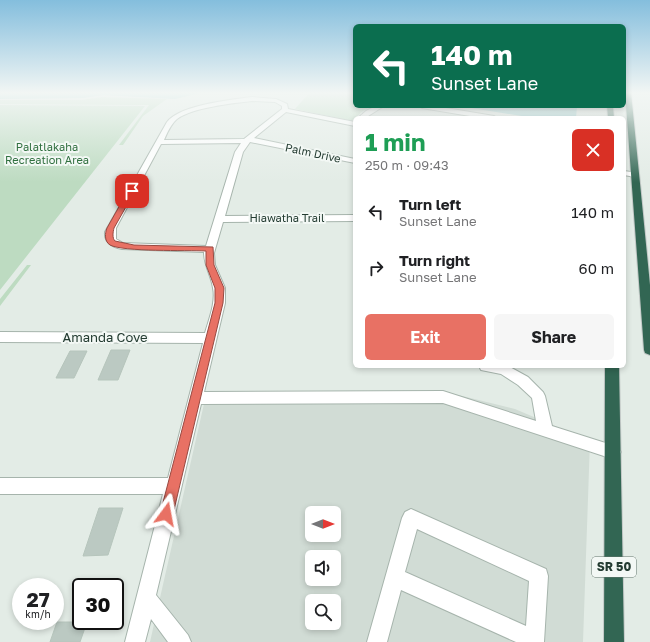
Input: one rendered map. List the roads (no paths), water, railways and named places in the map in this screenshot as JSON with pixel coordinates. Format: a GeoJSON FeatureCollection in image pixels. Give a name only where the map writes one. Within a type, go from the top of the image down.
{"type":"FeatureCollection","features":[{"type":"Feature","properties":{"kind":"highway"},"geometry":{"type":"LineString","coordinates":[[629,122],[630,174],[650,350]]}},
{"type":"Feature","properties":{"kind":"highway","name":"SR 50"},"geometry":{"type":"LineString","coordinates":[[612,368],[614,642]]}},
{"type":"Feature","properties":{"kind":"street"},"geometry":{"type":"LineString","coordinates":[[170,122],[111,228],[109,233],[110,240],[113,243],[134,247],[210,248]]}},
{"type":"Feature","properties":{"kind":"street"},"geometry":{"type":"LineString","coordinates":[[135,642],[220,295],[219,288],[210,265],[210,248],[239,152],[247,140],[270,122]]}},
{"type":"Feature","properties":{"kind":"street","name":"Palm Drive"},"geometry":{"type":"LineString","coordinates":[[160,142],[247,140],[353,161]]}},
{"type":"Feature","properties":{"kind":"street","name":"Hiawatha Trail"},"geometry":{"type":"LineString","coordinates":[[219,219],[353,218]]}},
{"type":"Feature","properties":{"kind":"street","name":"Amanda Cove"},"geometry":{"type":"LineString","coordinates":[[0,337],[210,338]]}},
{"type":"Feature","properties":{"kind":"street"},"geometry":{"type":"LineString","coordinates":[[504,368],[523,381],[538,396],[545,429]]}},
{"type":"Feature","properties":{"kind":"street"},"geometry":{"type":"LineString","coordinates":[[195,398],[443,397],[613,452]]}},
{"type":"Feature","properties":{"kind":"street"},"geometry":{"type":"LineString","coordinates":[[0,486],[173,486]]}},
{"type":"Feature","properties":{"kind":"street"},"geometry":{"type":"LineString","coordinates":[[377,642],[394,577],[410,518],[539,576],[537,641],[394,577]]}},
{"type":"Feature","properties":{"kind":"street"},"geometry":{"type":"LineString","coordinates":[[146,598],[181,642]]}},
{"type":"Feature","properties":{"kind":"park label","name":"Palatlakaha Recreation Area"},"geometry":{"type":"Point","coordinates":[47,153]}}]}
